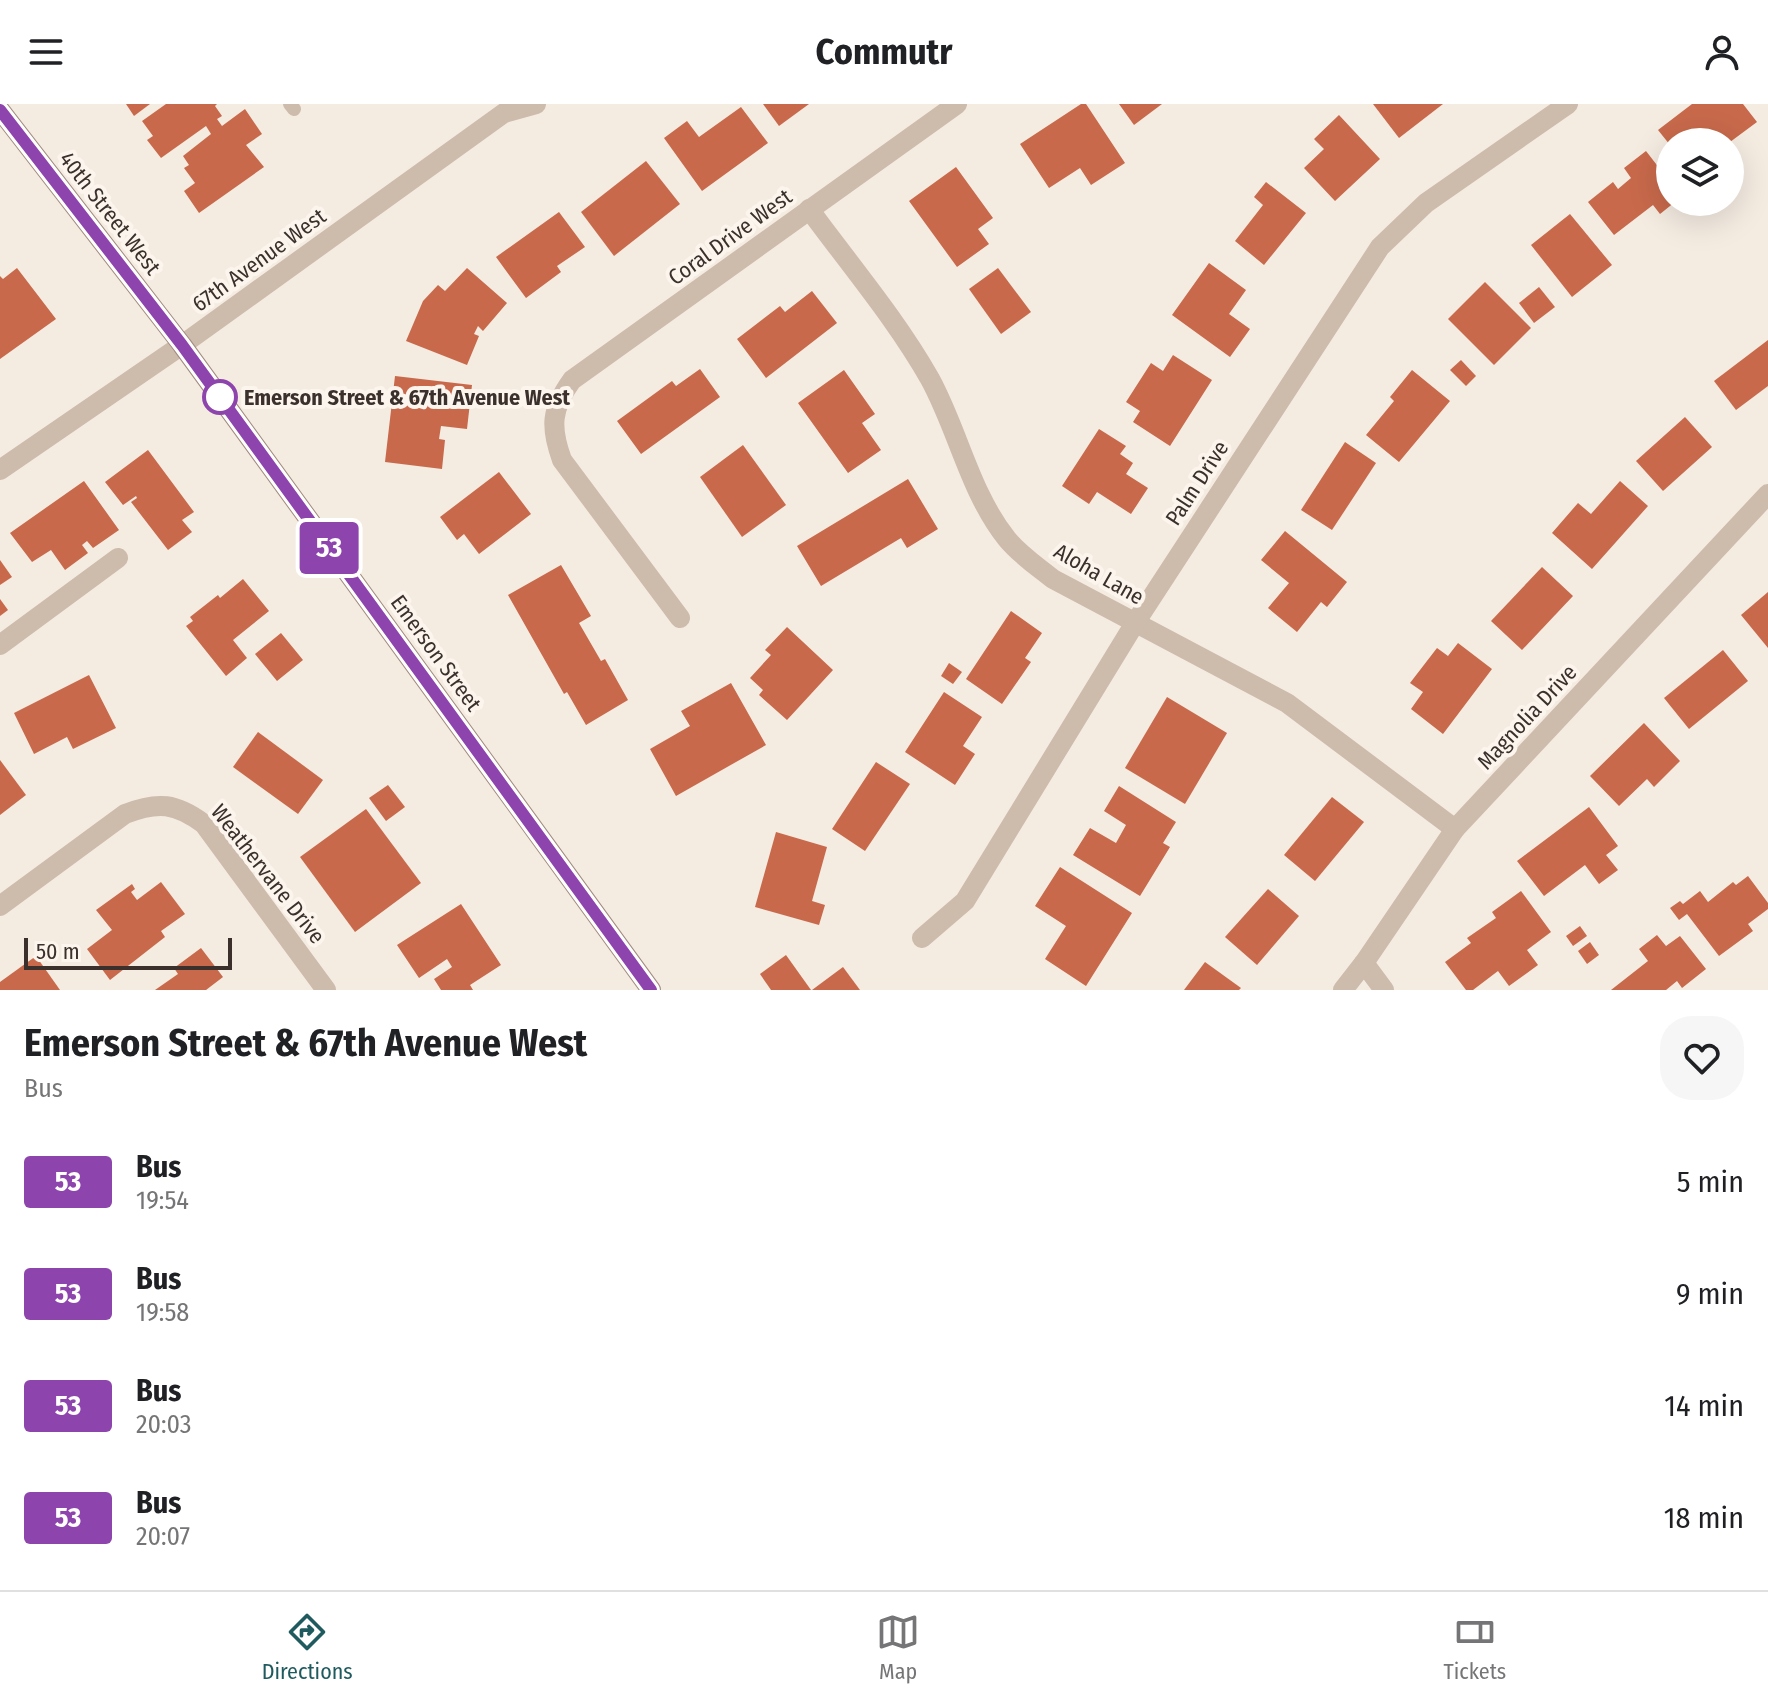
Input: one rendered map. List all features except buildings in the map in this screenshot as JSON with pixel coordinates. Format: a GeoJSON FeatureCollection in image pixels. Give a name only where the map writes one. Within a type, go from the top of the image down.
{"type":"FeatureCollection","features":[{"type":"Feature","properties":{"kind":"main road","name":"40th Street West"},"geometry":{"type":"LineString","coordinates":[[0,110],[182,345]]}},
{"type":"Feature","properties":{"kind":"main road","name":"Emerson Street"},"geometry":{"type":"LineString","coordinates":[[182,345],[651,990]]}},
{"type":"Feature","properties":{"kind":"street","name":"67th Avenue West"},"geometry":{"type":"LineString","coordinates":[[0,470],[182,345],[506,109],[536,104]]}},
{"type":"Feature","properties":{"kind":"street","name":"Coral Drive West"},"geometry":{"type":"LineString","coordinates":[[680,618],[562,460],[555,440],[553,418],[560,398],[572,380],[957,104]]}},
{"type":"Feature","properties":{"kind":"street","name":"Palm Drive"},"geometry":{"type":"LineString","coordinates":[[922,938],[965,901],[1135,623],[1380,247],[1426,203],[1568,104]]}},
{"type":"Feature","properties":{"kind":"street","name":"Aloha Lane"},"geometry":{"type":"LineString","coordinates":[[809,209],[931,381],[990,514],[1029,561],[1053,579],[1287,703],[1455,829]]}},
{"type":"Feature","properties":{"kind":"street","name":"Magnolia Drive"},"geometry":{"type":"LineString","coordinates":[[1343,990],[1455,829],[1768,494]]}},
{"type":"Feature","properties":{"kind":"street"},"geometry":{"type":"LineString","coordinates":[[0,645],[118,558]]}},
{"type":"Feature","properties":{"kind":"street","name":"Weathervane Drive"},"geometry":{"type":"LineString","coordinates":[[0,906],[125,814],[145,806],[167,805],[187,811],[204,824],[326,990]]}},
{"type":"Feature","properties":{"kind":"street"},"geometry":{"type":"LineString","coordinates":[[1364,963],[1384,990]]}},
{"type":"Feature","properties":{"kind":"bus line","name":"53"},"geometry":{"type":"LineString","coordinates":[[0,110],[182,345],[651,990]]}},
{"type":"Feature","properties":{"kind":"place","name":"Emerson Street & 67th Avenue West"},"geometry":{"type":"Point","coordinates":[220,397]}}]}
